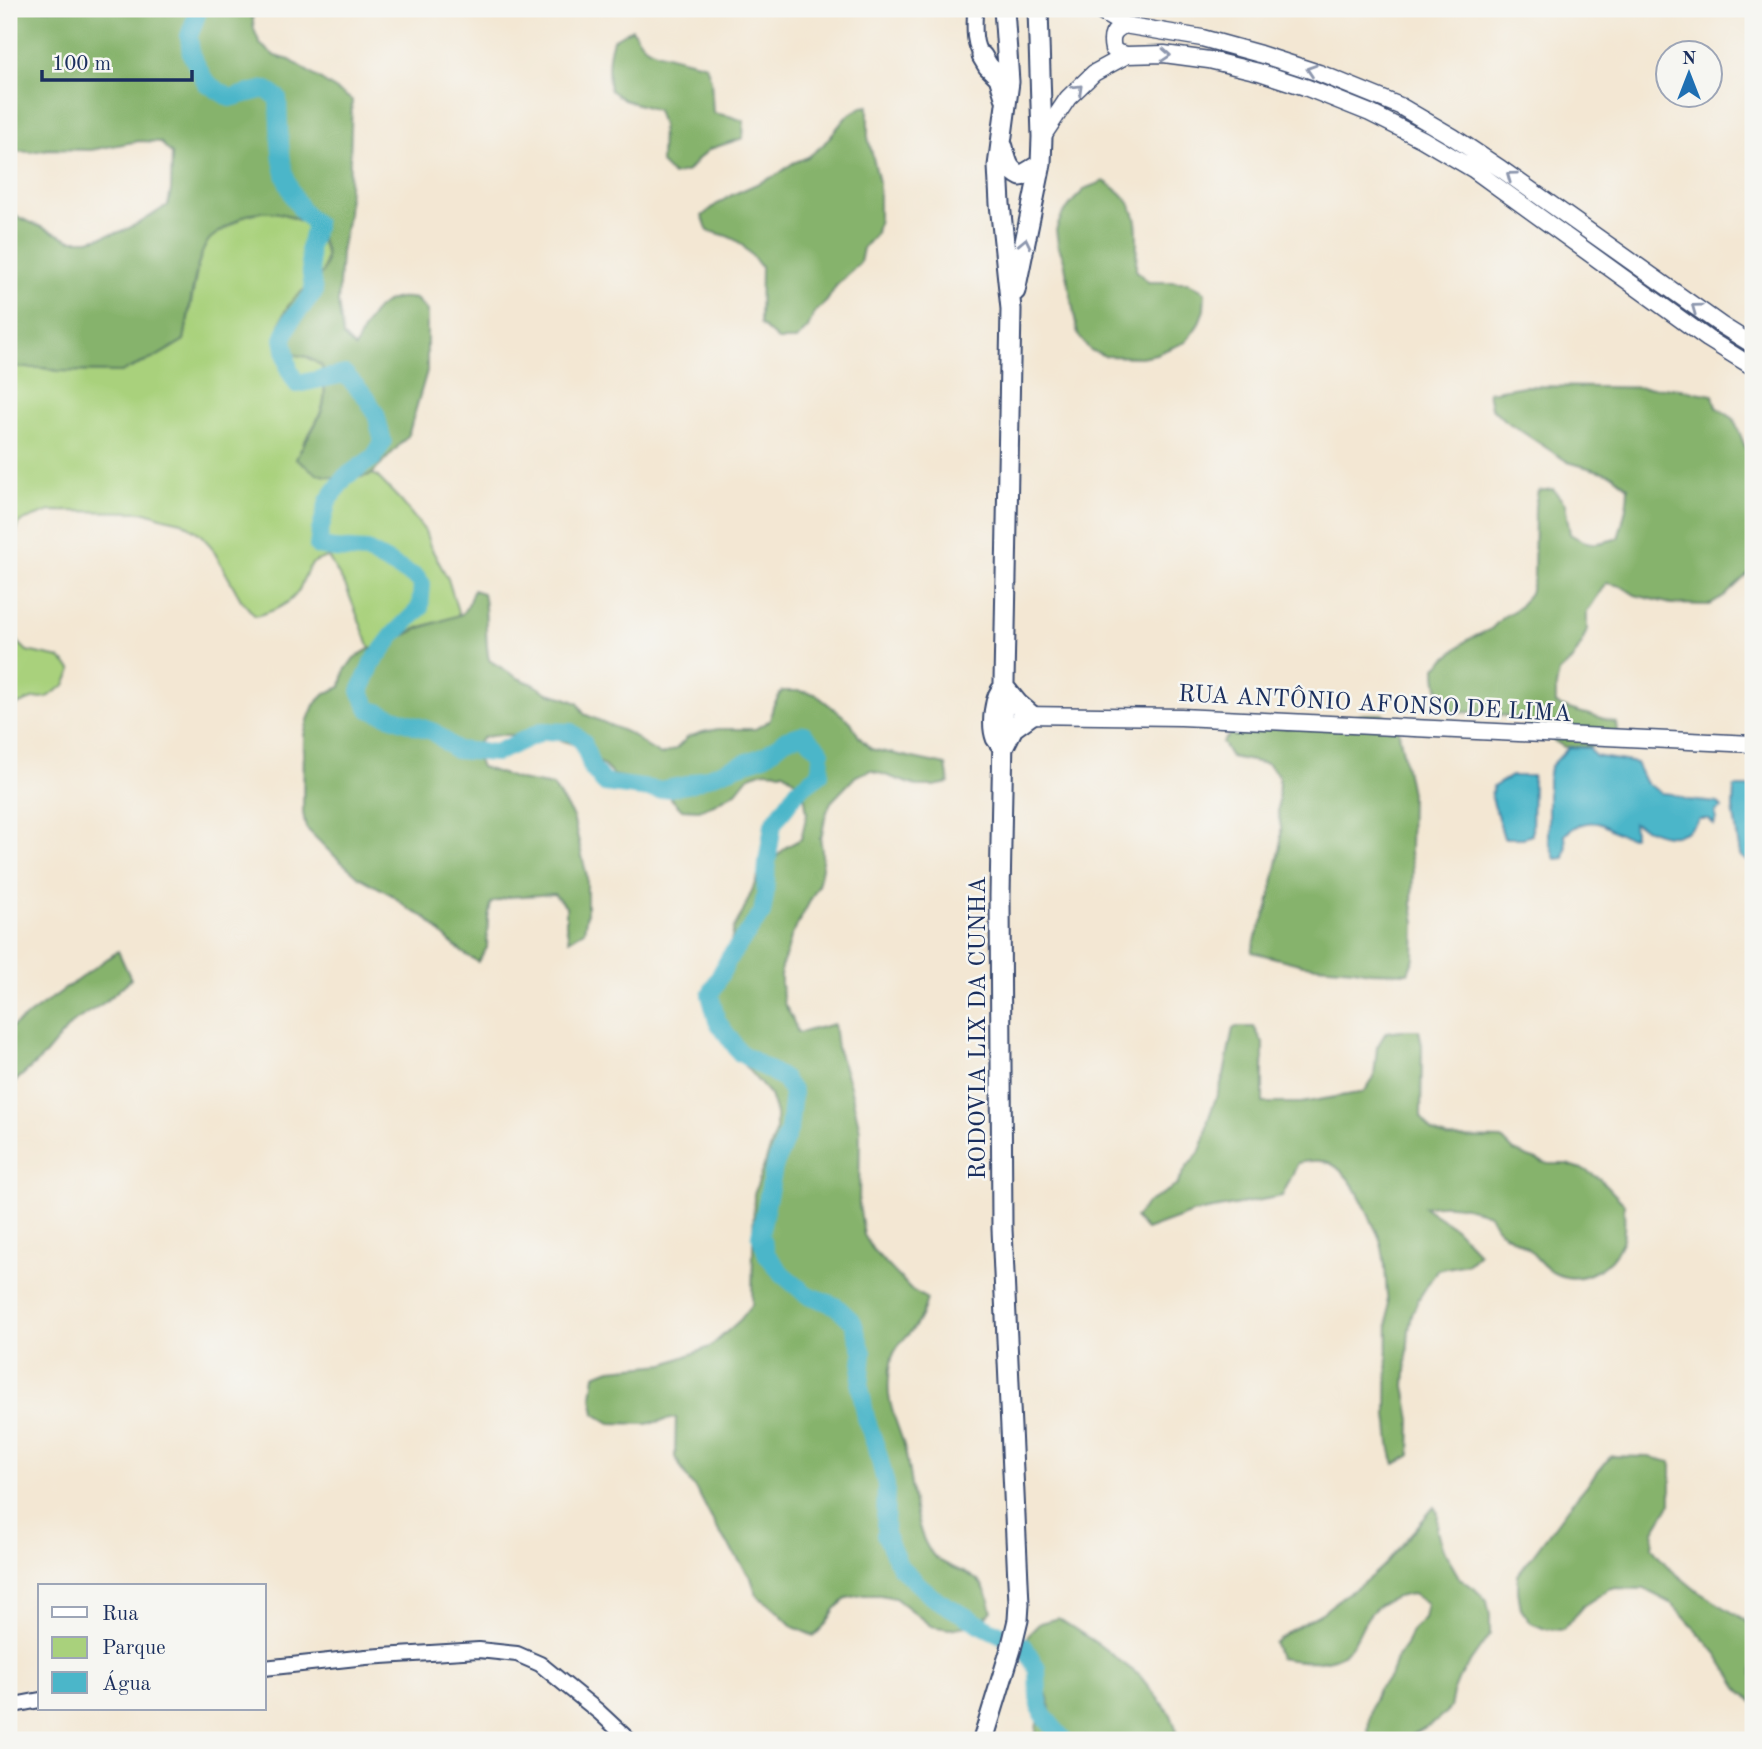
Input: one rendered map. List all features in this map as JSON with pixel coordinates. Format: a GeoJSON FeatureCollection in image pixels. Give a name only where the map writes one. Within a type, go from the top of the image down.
{"type":"FeatureCollection","features":[{"type":"Feature","properties":{"kind":"main road"},"geometry":{"type":"LineString","coordinates":[[1003,748],[1013,728],[1031,715],[1004,687],[1011,309],[998,166],[1009,82],[1004,9]]}},
{"type":"Feature","properties":{"kind":"main road"},"geometry":{"type":"LineString","coordinates":[[1011,309],[1041,164],[1038,9]]}},
{"type":"Feature","properties":{"kind":"main road"},"geometry":{"type":"LineString","coordinates":[[1096,9],[1124,25],[1202,38],[1260,54],[1319,73],[1400,106],[1453,136],[1753,345]]}},
{"type":"Feature","properties":{"kind":"main road"},"geometry":{"type":"LineString","coordinates":[[1124,25],[1115,29],[1112,36],[1113,48],[1118,53],[1164,54],[1209,60],[1259,72],[1370,113],[1422,139],[1473,169],[1708,339],[1753,367]]}},
{"type":"Feature","properties":{"kind":"main road"},"geometry":{"type":"LineString","coordinates":[[982,56],[995,56],[1007,37]]}},
{"type":"Feature","properties":{"kind":"main road"},"geometry":{"type":"LineString","coordinates":[[1042,137],[1068,98],[1094,73],[1127,55]]}},
{"type":"Feature","properties":{"kind":"main road"},"geometry":{"type":"LineString","coordinates":[[982,56],[999,78],[1006,100]]}},
{"type":"Feature","properties":{"kind":"main road"},"geometry":{"type":"LineString","coordinates":[[1001,140],[1011,171],[1021,176],[1041,164]]}},
{"type":"Feature","properties":{"kind":"main road"},"geometry":{"type":"LineString","coordinates":[[999,715],[998,692],[1004,687]]}},
{"type":"Feature","properties":{"kind":"main road","name":"RUA ANTÔNIO AFONSO DE LIMA"},"geometry":{"type":"LineString","coordinates":[[999,715],[1181,717],[1753,744]]}},
{"type":"Feature","properties":{"kind":"main road","name":"RODOVIA LIX DA CUNHA"},"geometry":{"type":"LineString","coordinates":[[983,1740],[1011,1649],[1019,1604],[1002,1229],[1000,896],[1003,748],[995,736],[999,715]]}},
{"type":"Feature","properties":{"kind":"street"},"geometry":{"type":"LineString","coordinates":[[975,9],[976,40],[982,56]]}},
{"type":"Feature","properties":{"kind":"street"},"geometry":{"type":"LineString","coordinates":[[266,1668],[366,1657],[479,1650],[517,1654],[540,1664],[629,1740]]}},
{"type":"Feature","properties":{"kind":"street"},"geometry":{"type":"LineString","coordinates":[[9,1706],[38,1700]]}},
{"type":"Feature","properties":{"kind":"green space"},"geometry":{"type":"Polygon","coordinates":[[[9,9],[254,9],[254,29],[260,44],[275,56],[290,60],[352,100],[348,216],[341,252],[338,303],[343,336],[355,348],[370,317],[389,300],[416,299],[427,311],[427,371],[408,436],[371,475],[356,478],[317,474],[296,459],[322,409],[324,378],[322,366],[307,357],[277,351],[279,331],[288,306],[319,277],[326,256],[323,244],[308,225],[284,214],[258,212],[247,215],[211,238],[205,246],[193,286],[184,340],[154,358],[121,372],[58,371],[9,366],[9,213],[71,240],[89,240],[123,231],[168,205],[172,154],[160,142],[139,141],[91,150],[9,151],[9,9]]]}},
{"type":"Feature","properties":{"kind":"green space"},"geometry":{"type":"Polygon","coordinates":[[[632,29],[651,50],[706,65],[711,80],[713,113],[744,121],[743,138],[710,149],[688,171],[673,175],[661,163],[662,125],[657,110],[624,100],[610,90],[608,65],[613,40],[632,29]]]}},
{"type":"Feature","properties":{"kind":"green space"},"geometry":{"type":"Polygon","coordinates":[[[868,106],[868,137],[879,182],[879,218],[876,233],[863,248],[860,263],[814,313],[808,328],[796,340],[778,340],[760,324],[761,267],[739,242],[708,231],[702,216],[732,195],[777,175],[793,163],[808,157],[823,145],[847,116],[868,106]]]}},
{"type":"Feature","properties":{"kind":"green space"},"geometry":{"type":"Polygon","coordinates":[[[1104,181],[1122,194],[1133,211],[1137,230],[1136,270],[1148,282],[1187,282],[1205,292],[1204,310],[1198,325],[1186,342],[1141,357],[1105,356],[1090,350],[1078,335],[1056,230],[1062,215],[1074,200],[1086,188],[1104,181]]]}},
{"type":"Feature","properties":{"kind":"green space"},"geometry":{"type":"Polygon","coordinates":[[[279,212],[309,225],[320,237],[326,255],[323,273],[293,300],[277,351],[307,357],[322,366],[325,390],[322,408],[303,444],[377,476],[401,501],[425,531],[448,579],[459,615],[370,648],[346,587],[328,557],[312,564],[291,600],[274,610],[255,616],[241,600],[211,546],[200,534],[182,522],[146,512],[50,511],[20,522],[10,552],[10,606],[15,639],[27,651],[60,658],[72,670],[65,685],[47,697],[32,699],[9,708],[9,366],[58,371],[121,372],[154,358],[184,340],[200,256],[209,239],[246,215],[279,212]]]}},
{"type":"Feature","properties":{"kind":"green space"},"geometry":{"type":"Polygon","coordinates":[[[1524,386],[1674,388],[1713,395],[1716,407],[1734,419],[1753,462],[1753,569],[1725,596],[1710,605],[1671,604],[1635,595],[1621,586],[1606,583],[1587,612],[1587,630],[1581,645],[1572,660],[1559,672],[1556,704],[1616,723],[1618,739],[1603,744],[1564,747],[1520,719],[1490,713],[1454,712],[1438,687],[1436,667],[1467,640],[1491,629],[1503,617],[1518,608],[1530,593],[1534,578],[1535,506],[1538,491],[1553,489],[1565,504],[1570,534],[1583,541],[1599,543],[1618,538],[1622,525],[1628,487],[1613,475],[1568,462],[1503,419],[1491,407],[1488,392],[1524,386]]]}},
{"type":"Feature","properties":{"kind":"green space"},"geometry":{"type":"Polygon","coordinates":[[[473,590],[483,593],[489,660],[548,693],[578,703],[584,714],[631,734],[661,755],[676,749],[688,737],[703,732],[718,729],[755,729],[770,720],[773,706],[782,691],[800,691],[815,694],[851,722],[859,737],[871,749],[946,765],[949,783],[934,786],[916,786],[871,770],[856,776],[831,802],[820,837],[822,868],[818,886],[791,937],[781,967],[781,985],[784,1003],[798,1033],[834,1024],[837,1048],[849,1082],[860,1130],[859,1205],[864,1235],[873,1250],[912,1290],[927,1299],[919,1321],[892,1358],[890,1401],[903,1442],[917,1517],[926,1545],[938,1560],[969,1574],[982,1585],[992,1611],[982,1621],[949,1629],[931,1626],[895,1598],[862,1595],[847,1598],[814,1636],[793,1627],[772,1606],[757,1596],[751,1578],[716,1527],[675,1457],[676,1418],[646,1424],[610,1423],[595,1414],[592,1396],[595,1375],[610,1369],[665,1364],[710,1347],[740,1320],[752,1305],[754,1194],[776,1132],[776,1114],[770,1095],[711,1023],[712,987],[731,942],[734,927],[758,876],[786,847],[801,839],[807,814],[805,799],[799,784],[784,772],[763,771],[748,777],[736,792],[714,804],[699,810],[681,809],[658,785],[613,775],[579,746],[538,735],[484,737],[472,749],[481,767],[520,780],[553,786],[573,817],[587,877],[587,913],[584,931],[569,940],[566,907],[554,894],[509,897],[491,903],[487,948],[478,962],[463,953],[425,917],[359,877],[306,828],[303,813],[304,735],[314,705],[326,693],[341,687],[344,672],[354,658],[417,629],[462,614],[473,590]]]}},
{"type":"Feature","properties":{"kind":"green space"},"geometry":{"type":"Polygon","coordinates":[[[1364,714],[1382,714],[1397,723],[1411,793],[1410,853],[1415,922],[1414,958],[1408,973],[1303,965],[1252,952],[1268,908],[1281,845],[1279,776],[1267,764],[1231,757],[1222,742],[1235,730],[1245,727],[1289,728],[1364,714]]]}},
{"type":"Feature","properties":{"kind":"green space"},"geometry":{"type":"Polygon","coordinates":[[[118,951],[131,979],[105,1002],[72,1023],[45,1055],[9,1087],[9,1029],[118,951]]]}},
{"type":"Feature","properties":{"kind":"green space"},"geometry":{"type":"Polygon","coordinates":[[[1254,1027],[1263,1043],[1263,1103],[1301,1103],[1364,1092],[1374,1077],[1377,1047],[1386,1032],[1419,1030],[1422,1045],[1421,1117],[1433,1132],[1448,1138],[1502,1139],[1514,1151],[1528,1157],[1549,1164],[1567,1164],[1585,1170],[1600,1179],[1624,1204],[1624,1233],[1617,1251],[1595,1272],[1576,1277],[1566,1277],[1548,1269],[1525,1246],[1500,1231],[1489,1214],[1456,1206],[1424,1207],[1455,1228],[1479,1253],[1467,1264],[1437,1270],[1412,1315],[1405,1386],[1411,1420],[1410,1456],[1395,1464],[1387,1416],[1388,1305],[1384,1256],[1379,1237],[1364,1204],[1344,1173],[1326,1162],[1298,1163],[1282,1196],[1192,1213],[1146,1230],[1135,1218],[1147,1203],[1177,1185],[1186,1168],[1199,1153],[1224,1075],[1233,1028],[1254,1027]]]}},
{"type":"Feature","properties":{"kind":"green space"},"geometry":{"type":"Polygon","coordinates":[[[1611,1456],[1649,1457],[1671,1462],[1671,1503],[1654,1531],[1652,1547],[1668,1567],[1697,1591],[1745,1620],[1753,1630],[1753,1702],[1740,1690],[1717,1654],[1671,1603],[1644,1589],[1611,1588],[1583,1606],[1563,1630],[1545,1629],[1531,1623],[1521,1609],[1518,1575],[1611,1456]]]}},
{"type":"Feature","properties":{"kind":"green space"},"geometry":{"type":"Polygon","coordinates":[[[1434,1507],[1438,1513],[1437,1531],[1443,1549],[1460,1579],[1487,1601],[1490,1634],[1459,1678],[1450,1708],[1438,1720],[1403,1740],[1370,1740],[1369,1719],[1378,1689],[1390,1677],[1396,1659],[1412,1630],[1424,1618],[1427,1603],[1412,1594],[1383,1603],[1367,1618],[1349,1649],[1334,1658],[1306,1661],[1279,1658],[1274,1643],[1289,1631],[1322,1613],[1373,1575],[1434,1507]]]}},
{"type":"Feature","properties":{"kind":"green space"},"geometry":{"type":"Polygon","coordinates":[[[1058,1618],[1140,1676],[1171,1715],[1177,1731],[1171,1740],[1035,1739],[1037,1723],[1051,1717],[1043,1683],[1028,1654],[1028,1635],[1040,1623],[1058,1618]]]}},
{"type":"Feature","properties":{"kind":"water"},"geometry":{"type":"Polygon","coordinates":[[[1569,747],[1590,748],[1595,756],[1636,763],[1645,782],[1661,793],[1687,800],[1718,803],[1722,808],[1715,812],[1714,825],[1709,819],[1699,819],[1689,830],[1673,835],[1659,833],[1633,823],[1632,837],[1618,834],[1601,824],[1579,825],[1565,835],[1564,858],[1555,859],[1548,839],[1548,780],[1550,767],[1569,747]]]}},
{"type":"Feature","properties":{"kind":"water"},"geometry":{"type":"Polygon","coordinates":[[[1511,776],[1533,776],[1532,835],[1523,838],[1504,838],[1491,795],[1493,787],[1511,776]]]}},
{"type":"Feature","properties":{"kind":"water"},"geometry":{"type":"Polygon","coordinates":[[[1734,787],[1753,787],[1753,862],[1750,863],[1740,856],[1733,808],[1734,787]]]}},
{"type":"Feature","properties":{"kind":"waterway"},"geometry":{"type":"LineString","coordinates":[[199,9],[189,36],[191,54],[206,83],[230,98],[265,89],[278,98],[281,155],[288,183],[301,209],[316,224],[309,248],[314,293],[291,320],[283,339],[289,370],[297,384],[345,374],[366,397],[376,414],[383,442],[374,457],[345,477],[328,501],[318,546],[367,551],[417,578],[422,584],[420,608],[394,634],[373,662],[360,691],[369,709],[434,732],[456,750],[496,753],[543,731],[571,732],[583,742],[592,768],[604,783],[658,790],[687,785],[766,755],[786,739],[804,734],[821,752],[820,774],[798,790],[773,824],[762,913],[729,958],[710,995],[717,1021],[740,1053],[784,1079],[793,1092],[789,1130],[774,1168],[760,1235],[767,1255],[782,1274],[806,1294],[836,1306],[853,1322],[863,1353],[860,1387],[866,1418],[886,1485],[885,1534],[900,1567],[932,1597],[1024,1646],[1037,1669],[1042,1714],[1064,1740]]}}]}
